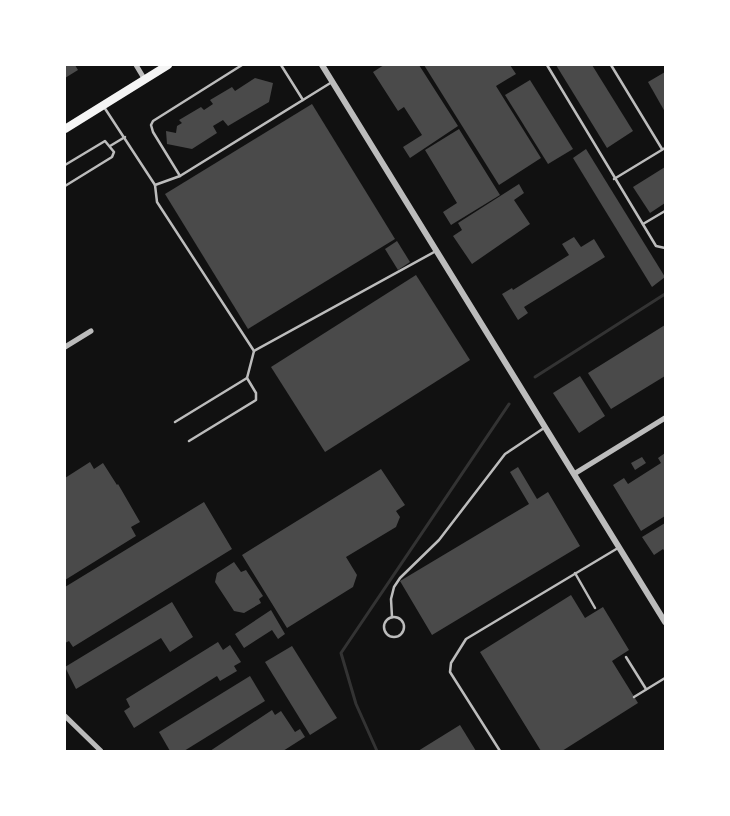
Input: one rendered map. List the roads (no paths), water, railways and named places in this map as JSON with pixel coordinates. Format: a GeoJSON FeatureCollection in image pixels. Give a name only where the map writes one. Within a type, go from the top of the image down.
{"type":"FeatureCollection","features":[{"type":"Feature","properties":{"kind":"main road"},"geometry":{"type":"LineString","coordinates":[[65,129],[168,65]]}},
{"type":"Feature","properties":{"kind":"street"},"geometry":{"type":"LineString","coordinates":[[136,65],[144,80]]}},
{"type":"Feature","properties":{"kind":"street"},"geometry":{"type":"LineString","coordinates":[[322,65],[665,622]]}},
{"type":"Feature","properties":{"kind":"street"},"geometry":{"type":"LineString","coordinates":[[65,347],[91,331]]}},
{"type":"Feature","properties":{"kind":"street"},"geometry":{"type":"LineString","coordinates":[[574,474],[665,418]]}},
{"type":"Feature","properties":{"kind":"street"},"geometry":{"type":"LineString","coordinates":[[65,716],[101,751]]}},
{"type":"Feature","properties":{"kind":"lane"},"geometry":{"type":"LineString","coordinates":[[180,176],[153,132],[151,125],[153,121],[242,65]]}},
{"type":"Feature","properties":{"kind":"lane"},"geometry":{"type":"LineString","coordinates":[[281,65],[303,100]]}},
{"type":"Feature","properties":{"kind":"lane"},"geometry":{"type":"LineString","coordinates":[[547,65],[656,246],[665,248]]}},
{"type":"Feature","properties":{"kind":"lane"},"geometry":{"type":"LineString","coordinates":[[611,65],[663,149],[614,179]]}},
{"type":"Feature","properties":{"kind":"lane"},"geometry":{"type":"LineString","coordinates":[[155,185],[164,184],[180,176],[332,82]]}},
{"type":"Feature","properties":{"kind":"lane"},"geometry":{"type":"LineString","coordinates":[[103,105],[155,185],[157,202],[254,352]]}},
{"type":"Feature","properties":{"kind":"lane"},"geometry":{"type":"LineString","coordinates":[[110,146],[125,137]]}},
{"type":"Feature","properties":{"kind":"lane"},"geometry":{"type":"LineString","coordinates":[[65,165],[105,142],[114,152],[112,157],[65,186]]}},
{"type":"Feature","properties":{"kind":"lane"},"geometry":{"type":"LineString","coordinates":[[643,224],[665,210]]}},
{"type":"Feature","properties":{"kind":"lane"},"geometry":{"type":"LineString","coordinates":[[175,422],[247,378],[254,352],[436,250]]}},
{"type":"Feature","properties":{"kind":"lane"},"geometry":{"type":"LineString","coordinates":[[189,441],[256,400],[256,393],[247,378]]}},
{"type":"Feature","properties":{"kind":"lane"},"geometry":{"type":"LineString","coordinates":[[392,617],[391,599],[394,587],[400,578],[435,544],[506,454],[545,427]]}},
{"type":"Feature","properties":{"kind":"lane"},"geometry":{"type":"LineString","coordinates":[[500,751],[450,672],[451,663],[466,640],[618,547]]}},
{"type":"Feature","properties":{"kind":"lane"},"geometry":{"type":"LineString","coordinates":[[575,573],[595,608]]}},
{"type":"Feature","properties":{"kind":"lane"},"geometry":{"type":"LineString","coordinates":[[392,617],[400,619],[404,627],[403,633],[396,638],[390,637],[384,631],[385,622],[392,617]]}},
{"type":"Feature","properties":{"kind":"lane"},"geometry":{"type":"LineString","coordinates":[[626,657],[646,689]]}},
{"type":"Feature","properties":{"kind":"lane"},"geometry":{"type":"LineString","coordinates":[[634,696],[665,678]]}},
{"type":"Feature","properties":{"kind":"waterway"},"geometry":{"type":"LineString","coordinates":[[535,377],[665,294]]}},
{"type":"Feature","properties":{"kind":"waterway"},"geometry":{"type":"LineString","coordinates":[[377,751],[356,704],[341,653],[509,404]]}}]}
